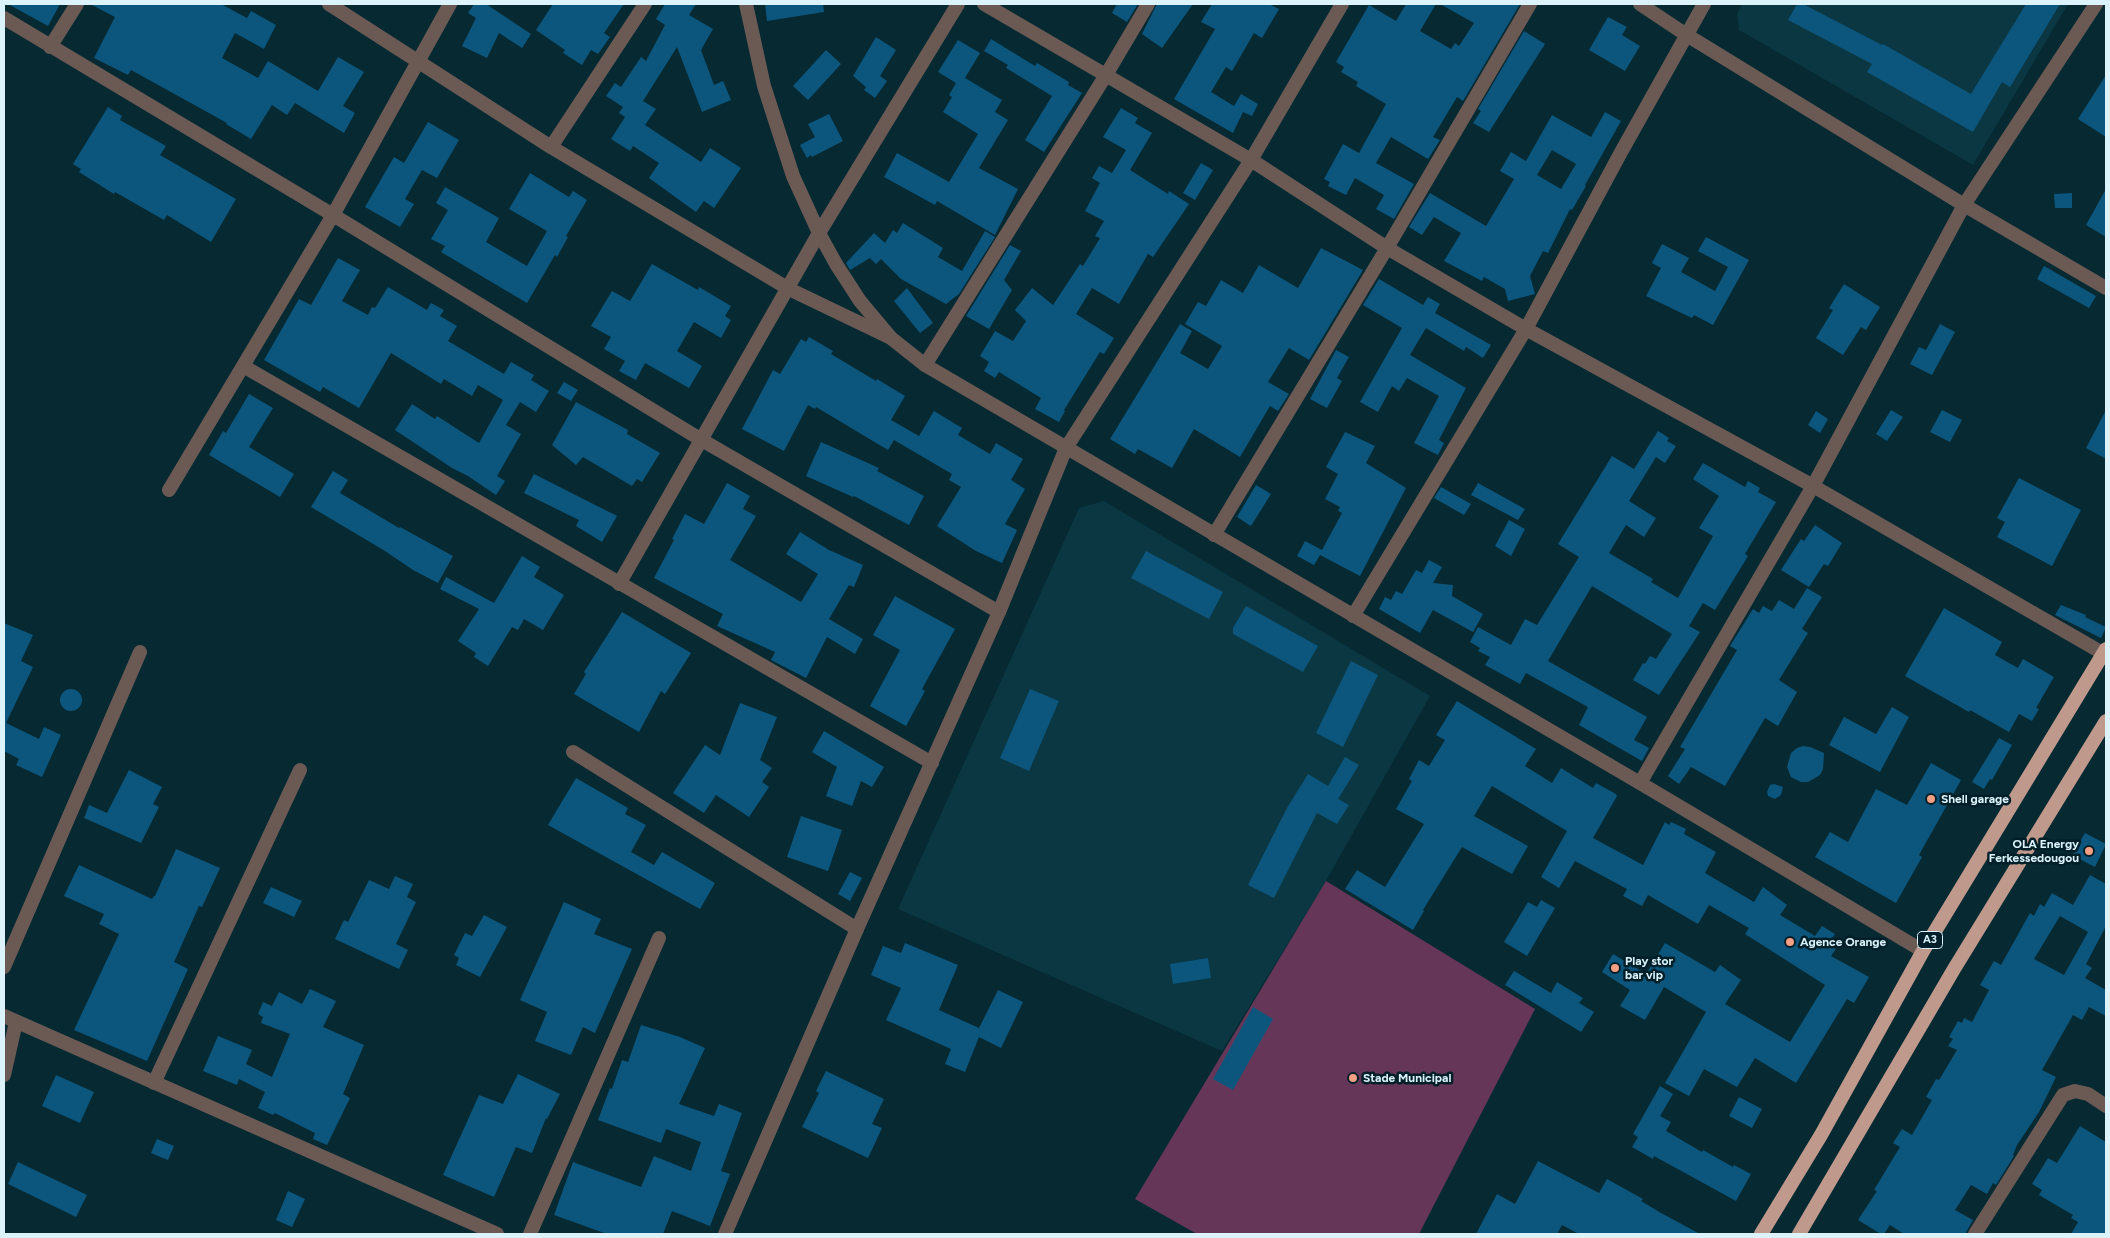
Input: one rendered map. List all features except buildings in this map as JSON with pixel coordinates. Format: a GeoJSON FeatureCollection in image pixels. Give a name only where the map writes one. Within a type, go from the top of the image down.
{"type":"FeatureCollection","features":[{"type":"Feature","properties":{"kind":"highway","name":"A3"},"geometry":{"type":"LineString","coordinates":[[1761,1234],[1821,1134],[1923,951],[2106,652]]}},
{"type":"Feature","properties":{"kind":"highway"},"geometry":{"type":"LineString","coordinates":[[1799,1234],[1954,969],[2106,721]]}},
{"type":"Feature","properties":{"kind":"street"},"geometry":{"type":"LineString","coordinates":[[50,47],[77,4]]}},
{"type":"Feature","properties":{"kind":"street"},"geometry":{"type":"LineString","coordinates":[[329,4],[551,146],[789,289],[891,338]]}},
{"type":"Feature","properties":{"kind":"street"},"geometry":{"type":"LineString","coordinates":[[169,490],[333,215],[416,61],[450,4]]}},
{"type":"Feature","properties":{"kind":"street"},"geometry":{"type":"LineString","coordinates":[[551,146],[645,4]]}},
{"type":"Feature","properties":{"kind":"street"},"geometry":{"type":"LineString","coordinates":[[746,4],[764,86],[793,176],[819,233],[860,301],[891,338],[924,365],[1640,783],[1923,951]]}},
{"type":"Feature","properties":{"kind":"street"},"geometry":{"type":"LineString","coordinates":[[619,584],[700,439],[789,289],[819,233],[958,4]]}},
{"type":"Feature","properties":{"kind":"street"},"geometry":{"type":"LineString","coordinates":[[984,4],[1251,160],[1387,248],[1526,329],[1813,486],[2106,652]]}},
{"type":"Feature","properties":{"kind":"street"},"geometry":{"type":"LineString","coordinates":[[924,365],[1106,75],[1148,4]]}},
{"type":"Feature","properties":{"kind":"street"},"geometry":{"type":"LineString","coordinates":[[725,1234],[857,929],[999,612],[1066,448],[1251,160],[1342,4]]}},
{"type":"Feature","properties":{"kind":"street"},"geometry":{"type":"LineString","coordinates":[[1214,534],[1387,248],[1530,4]]}},
{"type":"Feature","properties":{"kind":"street"},"geometry":{"type":"LineString","coordinates":[[1640,4],[1685,34],[1964,205],[2106,288]]}},
{"type":"Feature","properties":{"kind":"street"},"geometry":{"type":"LineString","coordinates":[[1353,616],[1526,329],[1685,34],[1704,4]]}},
{"type":"Feature","properties":{"kind":"street"},"geometry":{"type":"LineString","coordinates":[[1640,783],[1813,486],[1964,205],[2096,4]]}},
{"type":"Feature","properties":{"kind":"street"},"geometry":{"type":"LineString","coordinates":[[4,18],[333,215],[700,439],[999,612]]}},
{"type":"Feature","properties":{"kind":"street"},"geometry":{"type":"LineString","coordinates":[[243,366],[932,764]]}},
{"type":"Feature","properties":{"kind":"street"},"geometry":{"type":"LineString","coordinates":[[4,967],[140,652]]}},
{"type":"Feature","properties":{"kind":"street"},"geometry":{"type":"LineString","coordinates":[[573,752],[857,929]]}},
{"type":"Feature","properties":{"kind":"street"},"geometry":{"type":"LineString","coordinates":[[154,1084],[300,770]]}},
{"type":"Feature","properties":{"kind":"street"},"geometry":{"type":"LineString","coordinates":[[530,1234],[658,938]]}},
{"type":"Feature","properties":{"kind":"street"},"geometry":{"type":"LineString","coordinates":[[4,1075],[10,1019],[497,1234]]}},
{"type":"Feature","properties":{"kind":"street"},"geometry":{"type":"LineString","coordinates":[[1975,1234],[2063,1095],[2075,1091],[2088,1094],[2106,1106]]}},
{"type":"Feature","properties":{"kind":"shaded area"},"geometry":{"type":"Polygon","coordinates":[[[1742,4],[2068,4],[1973,165],[1739,30],[1737,14],[1742,4]]]}},
{"type":"Feature","properties":{"kind":"shaded area"},"geometry":{"type":"Polygon","coordinates":[[[1104,501],[1430,696],[1326,881],[1222,1051],[898,909],[1079,508],[1104,501]]]}},
{"type":"Feature","properties":{"kind":"shaded area","name":"Stade Municipal"},"geometry":{"type":"Polygon","coordinates":[[[1326,881],[1535,1009],[1419,1234],[1197,1234],[1135,1199],[1326,881]]]}},
{"type":"Feature","properties":{"kind":"place","name":"Shell garage"},"geometry":{"type":"Point","coordinates":[1931,799]}},
{"type":"Feature","properties":{"kind":"place","name":"OLA Energy Ferkessedougou"},"geometry":{"type":"Point","coordinates":[2089,851]}},
{"type":"Feature","properties":{"kind":"place","name":"Agence Orange"},"geometry":{"type":"Point","coordinates":[1790,942]}},
{"type":"Feature","properties":{"kind":"place","name":"Play stor bar vip"},"geometry":{"type":"Point","coordinates":[1615,968]}},
{"type":"Feature","properties":{"kind":"place","name":"Stade Municipal"},"geometry":{"type":"Point","coordinates":[1353,1078]}}]}
